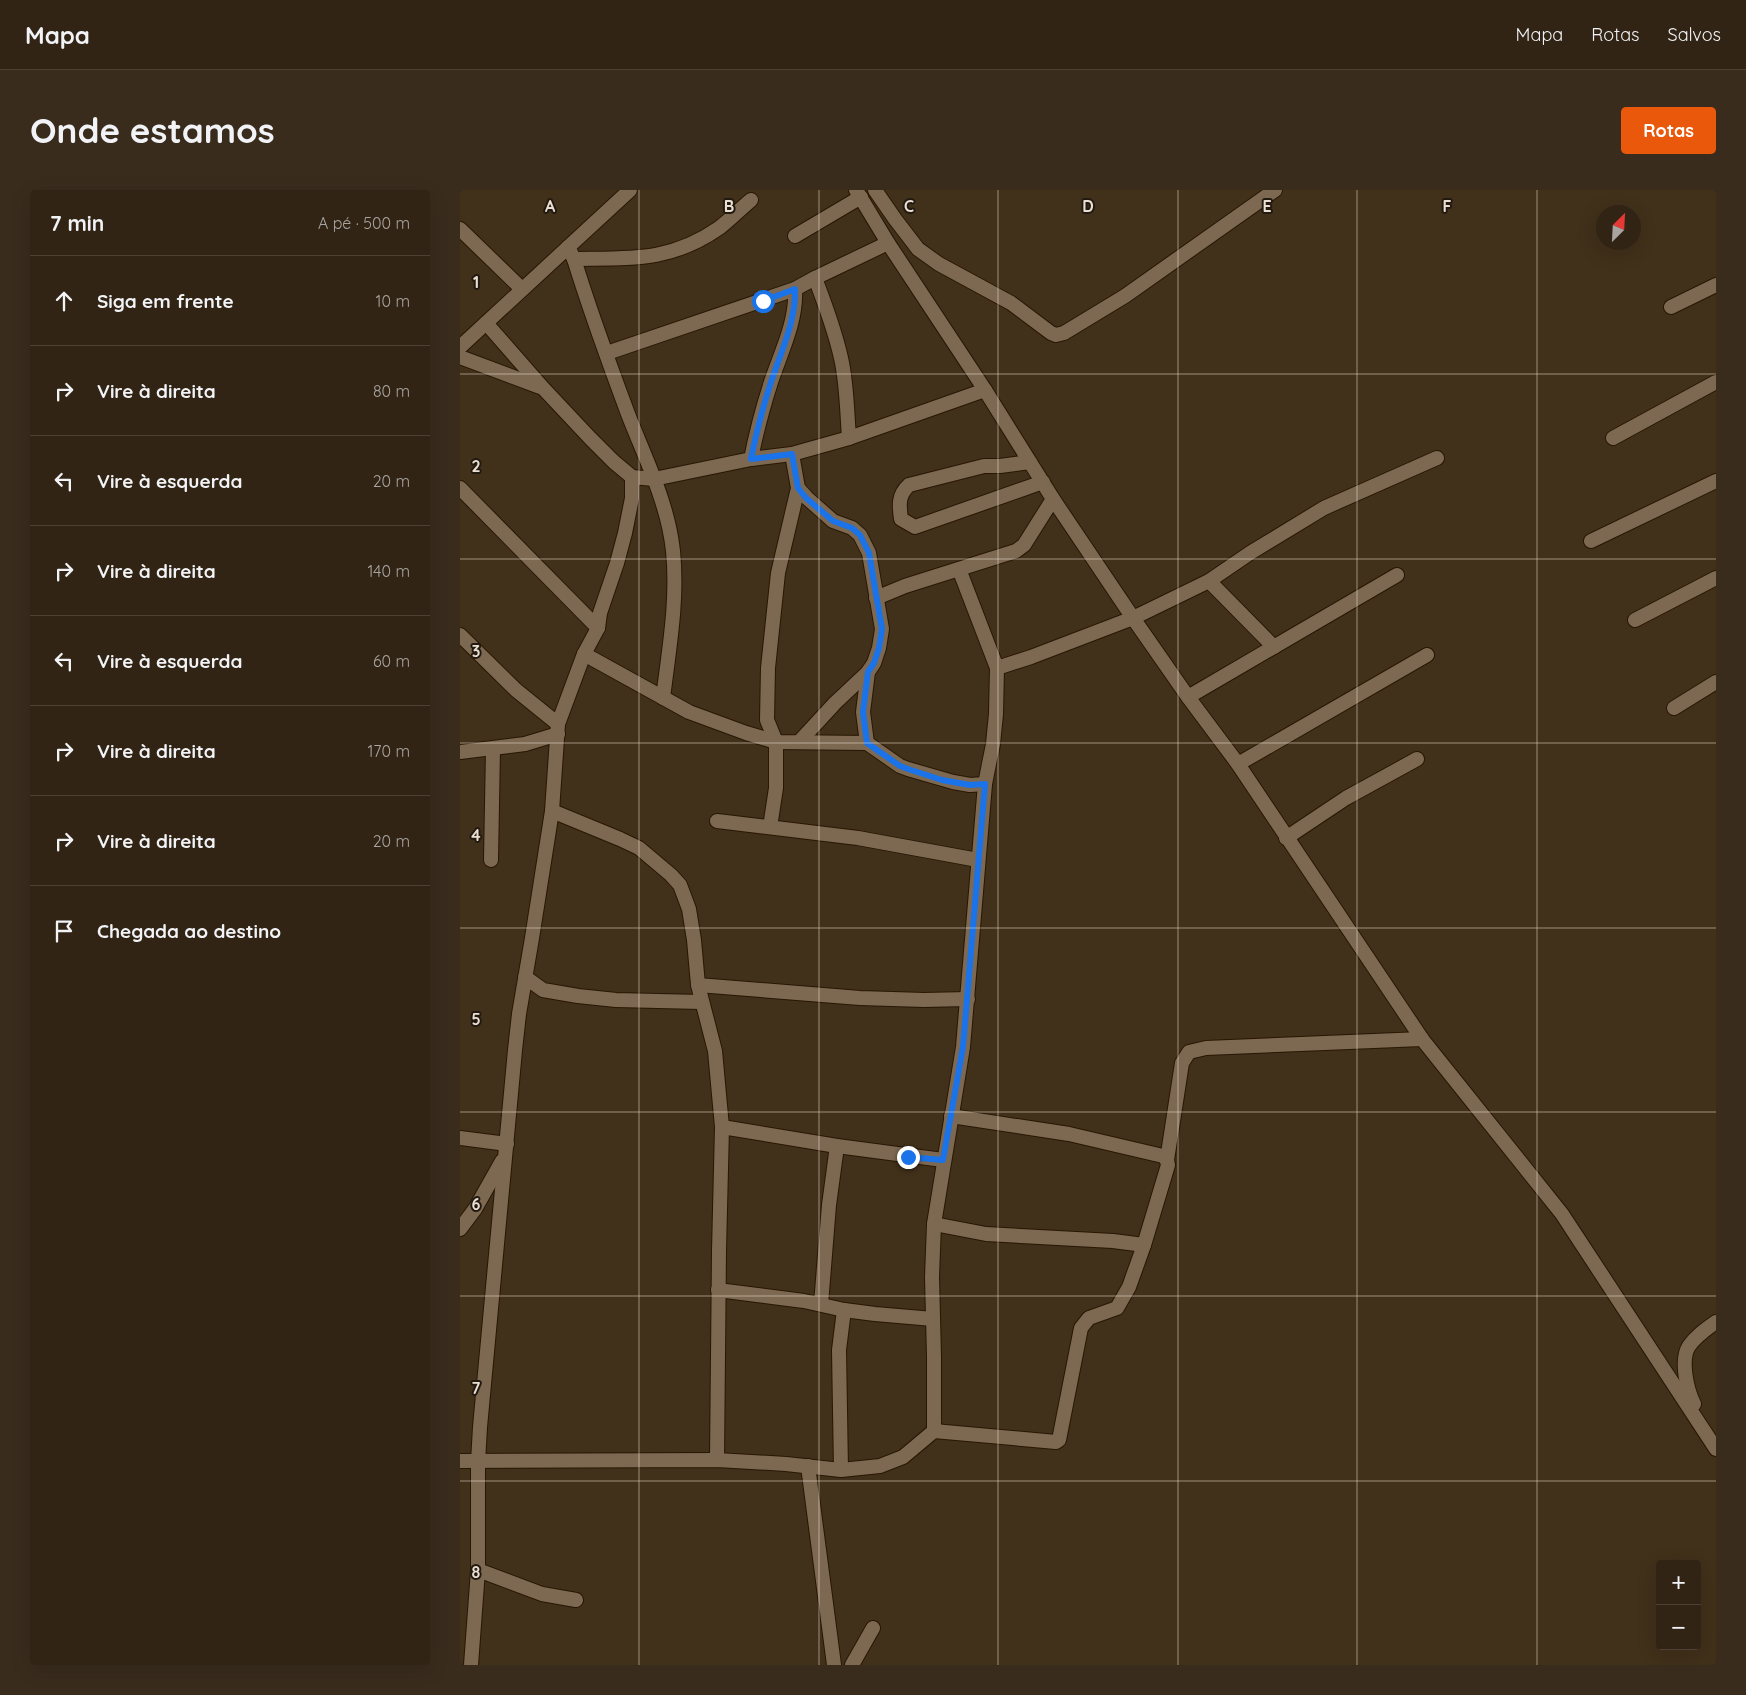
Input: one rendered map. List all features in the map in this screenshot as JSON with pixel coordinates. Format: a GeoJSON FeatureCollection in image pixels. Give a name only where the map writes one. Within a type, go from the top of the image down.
{"type":"FeatureCollection","features":[{"type":"Feature","properties":{"kind":"street"},"geometry":{"type":"LineString","coordinates":[[875,190],[895,220],[918,249],[939,264],[1012,303],[1056,335],[1064,333],[1125,296],[1275,190]]}},
{"type":"Feature","properties":{"kind":"street"},"geometry":{"type":"LineString","coordinates":[[461,344],[522,289],[571,253],[625,192]]}},
{"type":"Feature","properties":{"kind":"street"},"geometry":{"type":"LineString","coordinates":[[795,236],[859,193],[888,244],[985,390],[1053,499],[1188,697],[1238,764],[1422,1039],[1562,1214],[1715,1444]]}},
{"type":"Feature","properties":{"kind":"street"},"geometry":{"type":"LineString","coordinates":[[571,253],[636,258],[673,252],[694,243],[720,227],[750,200]]}},
{"type":"Feature","properties":{"kind":"street"},"geometry":{"type":"LineString","coordinates":[[460,229],[522,289]]}},
{"type":"Feature","properties":{"kind":"street"},"geometry":{"type":"LineString","coordinates":[[607,353],[795,289],[888,244]]}},
{"type":"Feature","properties":{"kind":"street"},"geometry":{"type":"LineString","coordinates":[[571,253],[654,479],[668,523],[673,550],[673,616],[662,698]]}},
{"type":"Feature","properties":{"kind":"street"},"geometry":{"type":"LineString","coordinates":[[815,278],[841,358],[849,438]]}},
{"type":"Feature","properties":{"kind":"street"},"geometry":{"type":"LineString","coordinates":[[1671,308],[1716,284]]}},
{"type":"Feature","properties":{"kind":"street"},"geometry":{"type":"LineString","coordinates":[[751,459],[762,411],[791,321],[795,302],[795,289]]}},
{"type":"Feature","properties":{"kind":"street"},"geometry":{"type":"LineString","coordinates":[[486,323],[543,388],[614,462],[632,476],[654,479],[751,459],[792,454],[849,438],[985,390]]}},
{"type":"Feature","properties":{"kind":"street"},"geometry":{"type":"LineString","coordinates":[[460,357],[543,388]]}},
{"type":"Feature","properties":{"kind":"street"},"geometry":{"type":"LineString","coordinates":[[1613,438],[1716,382]]}},
{"type":"Feature","properties":{"kind":"street"},"geometry":{"type":"LineString","coordinates":[[770,827],[776,788],[776,742],[767,720],[768,668],[778,573],[798,488],[792,454]]}},
{"type":"Feature","properties":{"kind":"street"},"geometry":{"type":"LineString","coordinates":[[997,668],[1134,618],[1209,581],[1250,553],[1324,508],[1437,458]]}},
{"type":"Feature","properties":{"kind":"street"},"geometry":{"type":"LineString","coordinates":[[1030,462],[984,466],[909,485],[903,490],[899,499],[901,519],[915,527],[1043,482]]}},
{"type":"Feature","properties":{"kind":"street"},"geometry":{"type":"LineString","coordinates":[[472,1665],[478,1570],[478,1462],[518,1014],[552,811],[558,729],[584,654],[598,628],[600,612],[625,533],[632,498],[632,476]]}},
{"type":"Feature","properties":{"kind":"street"},"geometry":{"type":"LineString","coordinates":[[1591,541],[1716,481]]}},
{"type":"Feature","properties":{"kind":"street"},"geometry":{"type":"LineString","coordinates":[[460,488],[598,628]]}},
{"type":"Feature","properties":{"kind":"street"},"geometry":{"type":"LineString","coordinates":[[798,488],[806,498],[833,521],[852,528],[860,535],[869,553],[882,629],[876,655],[868,672],[863,712],[867,743]]}},
{"type":"Feature","properties":{"kind":"street"},"geometry":{"type":"LineString","coordinates":[[876,598],[905,586],[1021,548],[1053,499]]}},
{"type":"Feature","properties":{"kind":"street"},"geometry":{"type":"LineString","coordinates":[[934,1430],[932,1277],[934,1224],[963,1047],[985,784],[993,744],[996,714],[997,668],[959,569]]}},
{"type":"Feature","properties":{"kind":"street"},"geometry":{"type":"LineString","coordinates":[[1188,697],[1397,575]]}},
{"type":"Feature","properties":{"kind":"street"},"geometry":{"type":"LineString","coordinates":[[1635,620],[1716,578]]}},
{"type":"Feature","properties":{"kind":"street"},"geometry":{"type":"LineString","coordinates":[[1209,581],[1274,647]]}},
{"type":"Feature","properties":{"kind":"street"},"geometry":{"type":"LineString","coordinates":[[460,635],[558,729]]}},
{"type":"Feature","properties":{"kind":"street"},"geometry":{"type":"LineString","coordinates":[[584,654],[662,698],[719,724],[776,742],[867,743],[900,766],[908,769],[942,780],[970,785],[985,784]]}},
{"type":"Feature","properties":{"kind":"street"},"geometry":{"type":"LineString","coordinates":[[1238,764],[1427,655]]}},
{"type":"Feature","properties":{"kind":"street"},"geometry":{"type":"LineString","coordinates":[[800,741],[868,672]]}},
{"type":"Feature","properties":{"kind":"street"},"geometry":{"type":"LineString","coordinates":[[1674,708],[1716,682]]}},
{"type":"Feature","properties":{"kind":"street"},"geometry":{"type":"LineString","coordinates":[[460,752],[525,744],[558,729]]}},
{"type":"Feature","properties":{"kind":"street"},"geometry":{"type":"LineString","coordinates":[[492,860],[493,749]]}},
{"type":"Feature","properties":{"kind":"street"},"geometry":{"type":"LineString","coordinates":[[1286,838],[1346,798],[1417,759]]}},
{"type":"Feature","properties":{"kind":"street"},"geometry":{"type":"LineString","coordinates":[[552,811],[639,848],[680,885],[689,909],[698,986],[715,1052],[722,1127],[718,1290],[717,1460]]}},
{"type":"Feature","properties":{"kind":"street"},"geometry":{"type":"LineString","coordinates":[[717,821],[858,838],[978,860]]}},
{"type":"Feature","properties":{"kind":"street"},"geometry":{"type":"LineString","coordinates":[[525,977],[543,990],[578,996],[616,1000],[701,1002]]}},
{"type":"Feature","properties":{"kind":"street"},"geometry":{"type":"LineString","coordinates":[[698,986],[860,998],[968,999]]}},
{"type":"Feature","properties":{"kind":"street"},"geometry":{"type":"LineString","coordinates":[[460,1461],[717,1460],[842,1470],[880,1466],[903,1457],[934,1430],[1056,1442],[1059,1440],[1081,1328],[1090,1318],[1117,1308],[1129,1287],[1144,1246],[1168,1164],[1167,1160],[1182,1063],[1189,1052],[1206,1048],[1422,1039]]}},
{"type":"Feature","properties":{"kind":"street"},"geometry":{"type":"LineString","coordinates":[[951,1116],[1069,1134],[1163,1156],[1167,1160]]}},
{"type":"Feature","properties":{"kind":"street"},"geometry":{"type":"LineString","coordinates":[[722,1127],[837,1146],[943,1160]]}},
{"type":"Feature","properties":{"kind":"street"},"geometry":{"type":"LineString","coordinates":[[460,1138],[507,1144]]}},
{"type":"Feature","properties":{"kind":"street"},"geometry":{"type":"LineString","coordinates":[[460,1229],[475,1209],[496,1172],[507,1144]]}},
{"type":"Feature","properties":{"kind":"street"},"geometry":{"type":"LineString","coordinates":[[821,1304],[829,1205],[837,1146]]}},
{"type":"Feature","properties":{"kind":"street"},"geometry":{"type":"LineString","coordinates":[[934,1224],[986,1234],[1113,1241],[1144,1246]]}},
{"type":"Feature","properties":{"kind":"street"},"geometry":{"type":"LineString","coordinates":[[718,1290],[821,1304],[844,1310],[933,1319]]}},
{"type":"Feature","properties":{"kind":"street"},"geometry":{"type":"LineString","coordinates":[[842,1470],[839,1350],[844,1310]]}},
{"type":"Feature","properties":{"kind":"street"},"geometry":{"type":"LineString","coordinates":[[1715,1444],[1689,1394],[1686,1383],[1686,1351],[1703,1331],[1716,1322]]}},
{"type":"Feature","properties":{"kind":"street"},"geometry":{"type":"LineString","coordinates":[[808,1466],[834,1665]]}},
{"type":"Feature","properties":{"kind":"street"},"geometry":{"type":"LineString","coordinates":[[478,1570],[542,1594],[576,1600]]}},
{"type":"Feature","properties":{"kind":"street"},"geometry":{"type":"LineString","coordinates":[[852,1665],[873,1628]]}},
{"type":"Feature","properties":{"kind":"route"},"geometry":{"type":"LineString","coordinates":[[763,301],[795,289],[795,302],[791,321],[762,411],[751,459],[792,454],[798,488],[806,498],[833,521],[852,528],[865,542],[869,553],[882,629],[879,648],[874,663],[868,672],[863,712],[867,743],[889,756],[900,766],[908,769],[942,780],[970,785],[985,784],[963,1047],[943,1160],[908,1157]]}}]}
